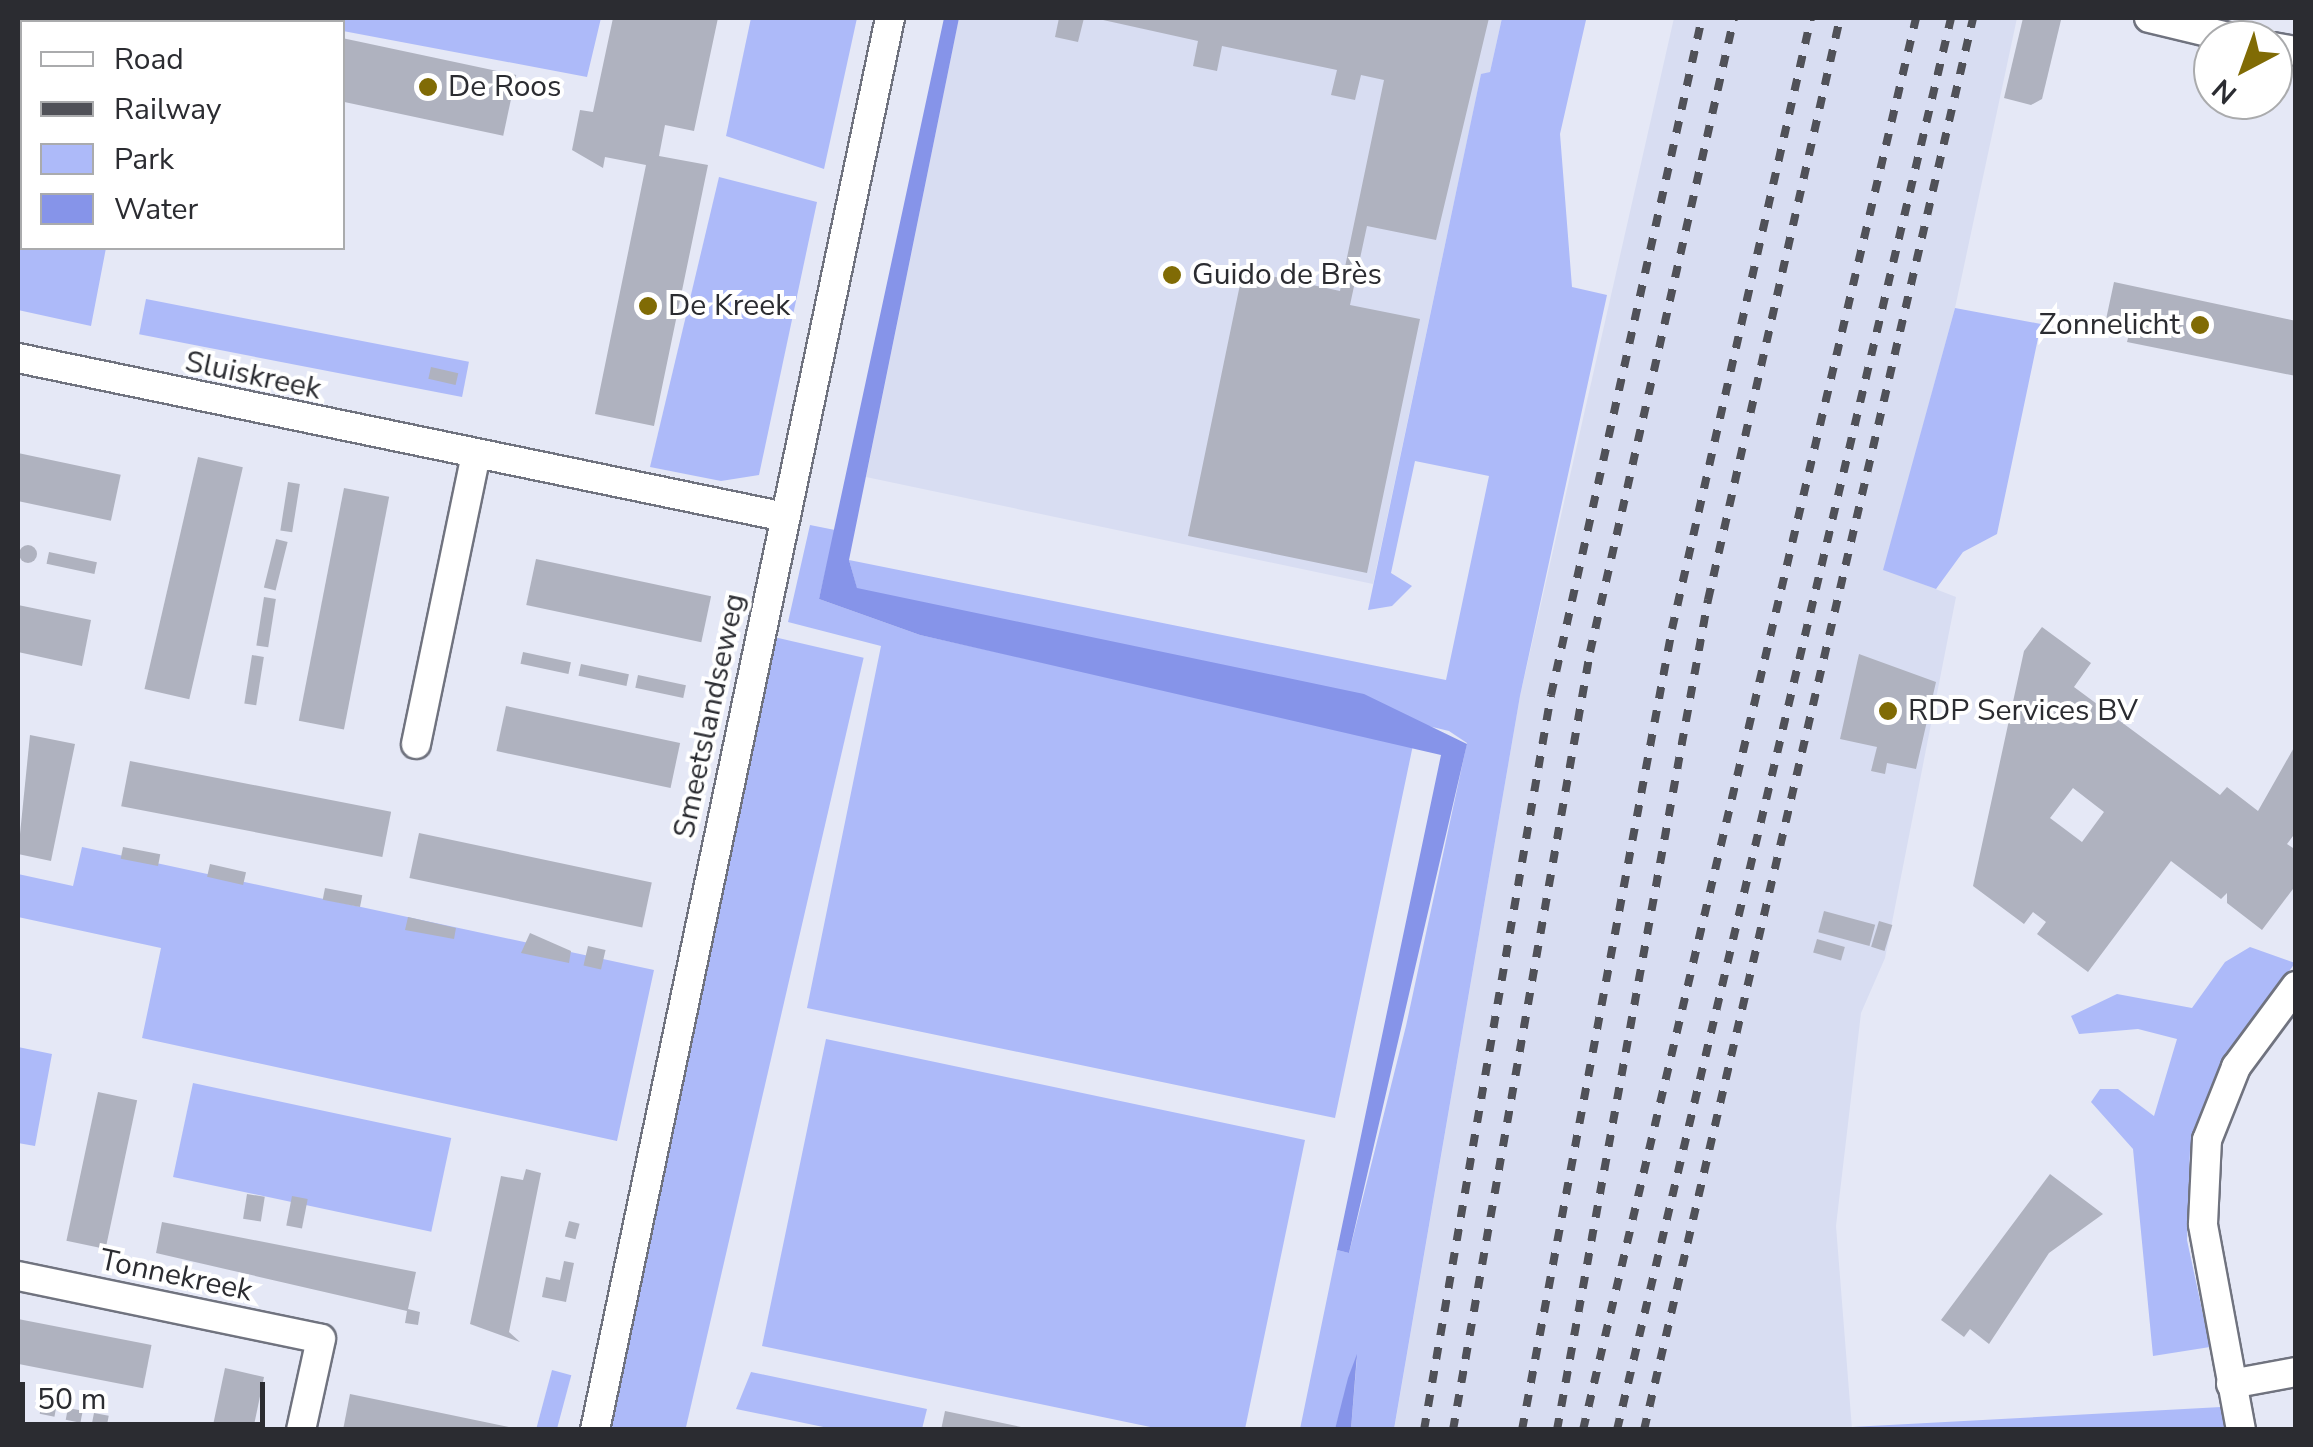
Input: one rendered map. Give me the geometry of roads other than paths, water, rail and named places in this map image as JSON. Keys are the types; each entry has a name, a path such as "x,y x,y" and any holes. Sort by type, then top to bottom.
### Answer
{"street":[{"name":"Smeetslandseweg","path":"595,1430 890,18"},
{"path":"2149,18 2193,28"},
{"name":"Sluiskreek","path":"18,358 785,517"},
{"path":"416,744 476,455"},
{"path":"2241,1430 2204,1224 2208,1140 2236,1067 2296,986"},
{"name":"Tonnekreek","path":"18,1276 320,1339 301,1430"},
{"path":"2231,1384 2296,1372"}],"water":[{"path":"944,18 959,18 849,560 857,588 1364,694 1467,744 1349,1253 1337,1250 1441,755 920,635 819,599"},
{"path":"1357,1354 1351,1429 1335,1429 1348,1378"}],"railway":[{"path":"1424,1430 1551,695 1702,18"},
{"path":"1453,1430 1590,652 1734,18"},
{"path":"1522,1430 1672,629 1811,18"},
{"path":"1557,1430 1708,600 1840,18"},
{"path":"1583,1430 1916,18"},
{"path":"1617,1430 1951,18"},
{"path":"1644,1430 1973,18"}],"place":[{"name":"De Roos","path":"428,87"},
{"name":"Guido de Brès","path":"1172,275"},
{"name":"De Kreek","path":"648,306"},
{"name":"Zonnelicht","path":"2200,325"},
{"name":"RDP Services BV","path":"1888,711"}]}
